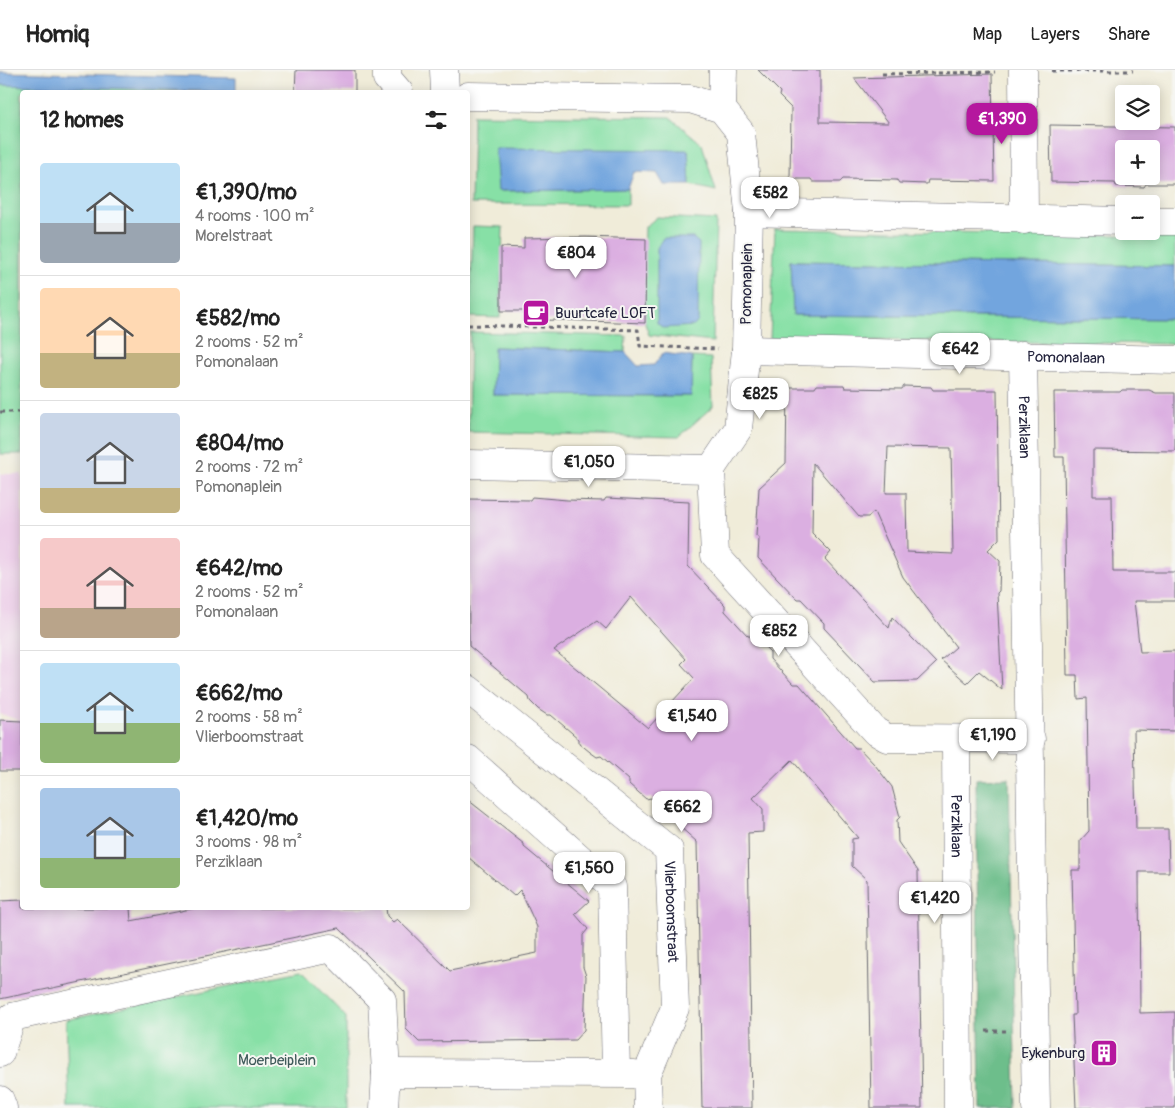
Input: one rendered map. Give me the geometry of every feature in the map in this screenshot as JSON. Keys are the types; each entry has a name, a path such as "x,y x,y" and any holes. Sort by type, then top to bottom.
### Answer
{"street":[{"path":"387,70 387,78 397,90"},
{"path":"444,70 445,90"},
{"path":"470,96 690,99 722,109 722,70"},
{"path":"1023,70 1024,220"},
{"name":"Pomonaplein","path":"712,469 738,429 746,350 749,212 741,133 722,109"},
{"path":"749,212 1115,221"},
{"path":"1160,221 1175,222"},
{"name":"Pomonalaan","path":"746,350 1175,360"},
{"name":"Perziklaan","path":"1023,355 1036,1108"},
{"path":"470,464 712,469 715,555 875,731 887,738 956,740 1031,739"},
{"name":"Vlierboomstraat","path":"470,691 669,850 675,1008 647,1074 648,1108"},
{"name":"Perziklaan","path":"956,740 956,1031 958,1108"},
{"path":"470,761 612,887 616,1073"},
{"path":"0,1052 12,1017 331,948 382,1000 386,1073 384,1108"},
{"path":"386,1073 647,1074"},
{"path":"0,1100 3,1108"}],"path":[{"path":"470,325 638,330 640,346 746,350"},
{"path":"0,412 20,412"},
{"path":"956,1031 1035,1032"}],"shaded area":[{"path":"0,474 20,474 20,720 0,714"}],"green space":[{"path":"0,85 184,90 20,90 20,454 0,454"},
{"path":"473,115 670,117 702,144 716,191 690,185 688,150 498,191 628,189 628,205 471,204"},
{"path":"657,217 716,220 713,342 649,335 643,318 645,227"},
{"path":"473,226 503,227 500,318 470,317"},
{"path":"775,229 1115,235 1115,240 1160,240 1160,236 1175,236 1175,266 791,261 794,315 1175,319 1175,344 770,339"},
{"path":"470,332 626,336 625,352 495,347 493,395 691,396 692,357 711,358 713,406 679,437 470,432"},
{"path":"1009,778 1016,1108 980,1108 976,779"},
{"name":"Moerbeiplein","path":"301,971 346,1017 346,1108 69,1108 66,1020"}],"water":[{"path":"0,72 236,78 236,90 0,85"},
{"path":"495,148 688,150 690,185 664,185 657,173 634,172 628,189 498,191"},
{"path":"663,238 693,238 699,243 698,321 694,326 663,328 657,323 657,248"},
{"path":"791,261 1175,266 1175,319 793,315"},
{"path":"494,347 625,352 638,366 654,365 663,353 692,357 691,396 493,395"}],"building":[{"path":"296,70 355,70 355,90 295,90"},
{"path":"758,70 820,70 820,122 889,123 854,78 992,74 994,181 928,180 927,184 899,183 897,180 843,179 840,182 813,182 811,179 790,179 791,108 779,96 780,92"},
{"path":"1050,125 1115,126 1115,130 1160,130 1160,127 1175,127 1175,184 1160,184 1160,140 1115,140 1115,183 1051,182"},
{"path":"1116,185 1145,185 1144,187"},
{"path":"586,237 646,239 645,323 558,320 523,321 524,311 501,311 501,247 524,248 524,238"},
{"path":"817,385 844,385 845,388 902,389 904,386 931,387 933,390 997,390 999,539 988,550 1000,561 999,591 997,593 1002,690 979,671 967,683 941,660 956,647 903,577 874,512 868,517 859,517 813,463 812,533 831,552 825,559 889,628 892,617 936,663 917,681 875,682 824,628 824,623 801,599 797,599 758,558 759,538 756,536 759,488 786,463 787,388 815,388","holes":["888,447 951,448 953,554 907,552 906,493 886,493"]},
{"path":"1122,390 1149,390 1156,393 1175,393 1175,451 1093,450 1093,496 1112,496 1113,572 1175,572 1175,601 1134,601 1140,652 1175,651 1175,731 1134,730 1136,829 1168,829 1169,872 1139,872 1140,1013 1175,1012 1175,1108 1076,1108 1072,1015 1075,1015 1072,870 1080,870 1080,841 1089,831 1087,698 1078,699 1077,675 1067,675 1064,457 1055,457 1054,392 1120,392"},
{"path":"532,497 604,501 606,498 689,502 688,566 725,605 725,611 748,636 754,636 770,652 770,659 793,684 799,684 855,748 859,748 875,765 892,787 900,817 897,820 898,842 918,871 922,1108 871,1108 867,880 852,866 852,839 858,838 792,760 753,798 763,809 763,832 748,833 752,1108 702,1108 697,842 679,826 679,822 651,798 646,799 629,784 629,780 601,756 597,757 579,743 579,739 551,715 547,715 538,709 530,701 529,697 470,647 470,499 530,500","holes":["631,597 686,659 681,664 694,678 648,728 554,650 597,621 606,629"]},
{"path":"0,720 20,721 20,771 0,771"},
{"path":"470,802 524,844 524,847 589,901 575,914 588,929 583,935 583,967 586,976 584,1030 575,1040 419,1042 406,1029 405,992 339,928 0,999 0,901 20,900 20,910 130,910 131,921 186,910 386,910 387,916 393,922 397,919 450,971 537,953 537,927 520,890 514,896 470,859"}],"place":[{"name":"Buurtcafe LOFT","path":"536,313"},
{"name":"Eykenburg","path":"1104,1053"}]}
